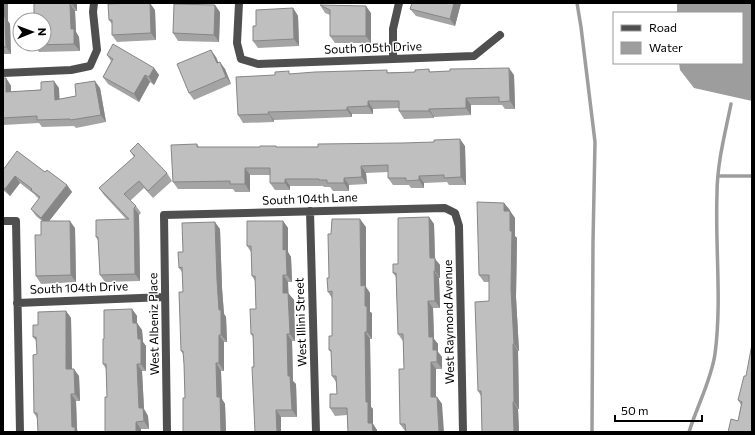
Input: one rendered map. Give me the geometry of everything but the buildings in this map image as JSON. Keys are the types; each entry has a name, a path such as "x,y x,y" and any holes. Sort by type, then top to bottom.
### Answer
{"street":[{"path":"3,73 71,70 90,66 97,50 93,12 94,3"},
{"name":"South 105th Drive","path":"239,3 237,43 241,59 258,64 474,56 500,35"},
{"path":"393,59 393,29 399,3"},
{"name":"South 104th Lane","path":"164,216 445,208 455,213"},
{"name":"West Illini Street","path":"310,212 316,432"},
{"name":"West Raymond Avenue","path":"455,213 459,226 463,432"},
{"name":"West Albeniz Place","path":"164,216 167,432"},
{"path":"3,221 16,221 20,432"},
{"name":"South 104th Drive","path":"17,303 165,297"}],"water":[{"path":"677,3 752,3 752,101 694,88 680,70 679,64 743,64 743,12 677,12"}],"waterway":[{"path":"577,3 595,142 592,432"},
{"path":"689,432 707,384 715,354 718,314 717,182 731,104"},
{"path":"718,176 752,176"}]}
